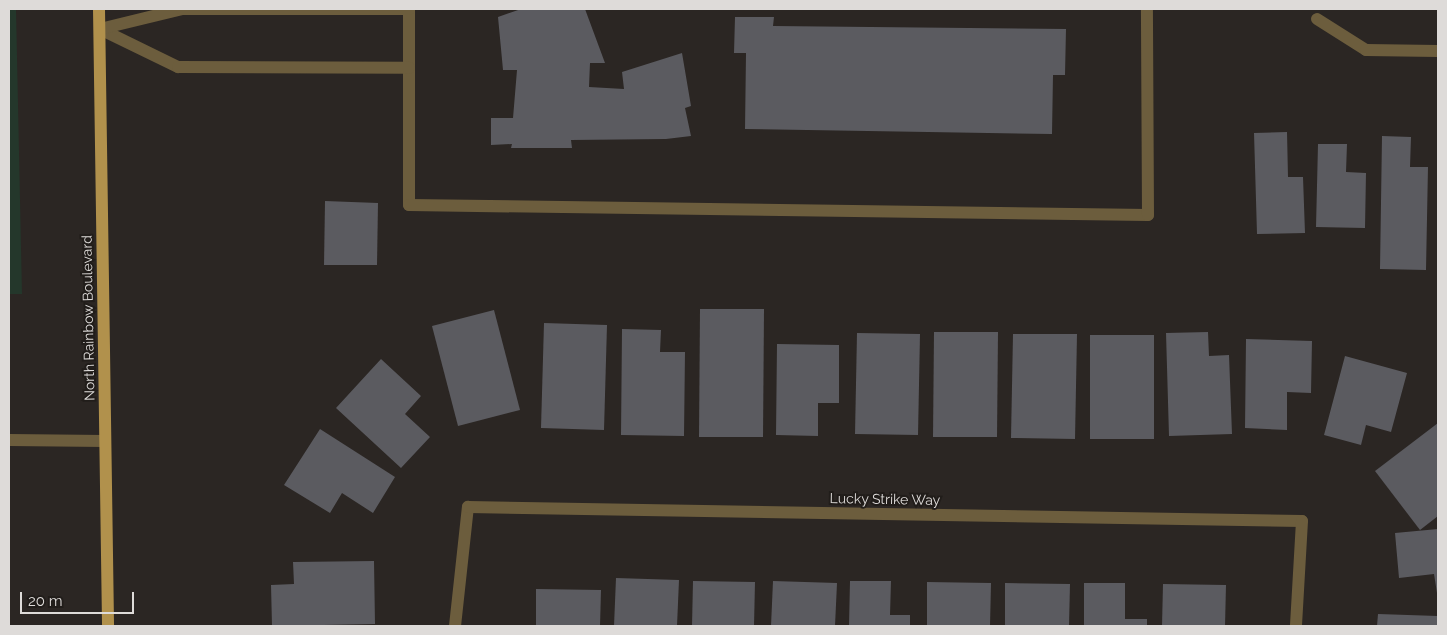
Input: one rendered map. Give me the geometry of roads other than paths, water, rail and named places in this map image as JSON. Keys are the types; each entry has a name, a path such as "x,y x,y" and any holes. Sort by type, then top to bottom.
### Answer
{"main road":[{"name":"North Rainbow Boulevard","path":"99,9 108,626"}],"street":[{"path":"100,29 182,9 408,9 408,204 1148,215 1147,9"},
{"path":"1316,19 1366,50 1438,51"},
{"path":"100,29 178,67 408,68"},
{"path":"9,440 105,441"},
{"name":"Lucky Strike Way","path":"455,626 468,508 1302,521 1296,626"}]}
